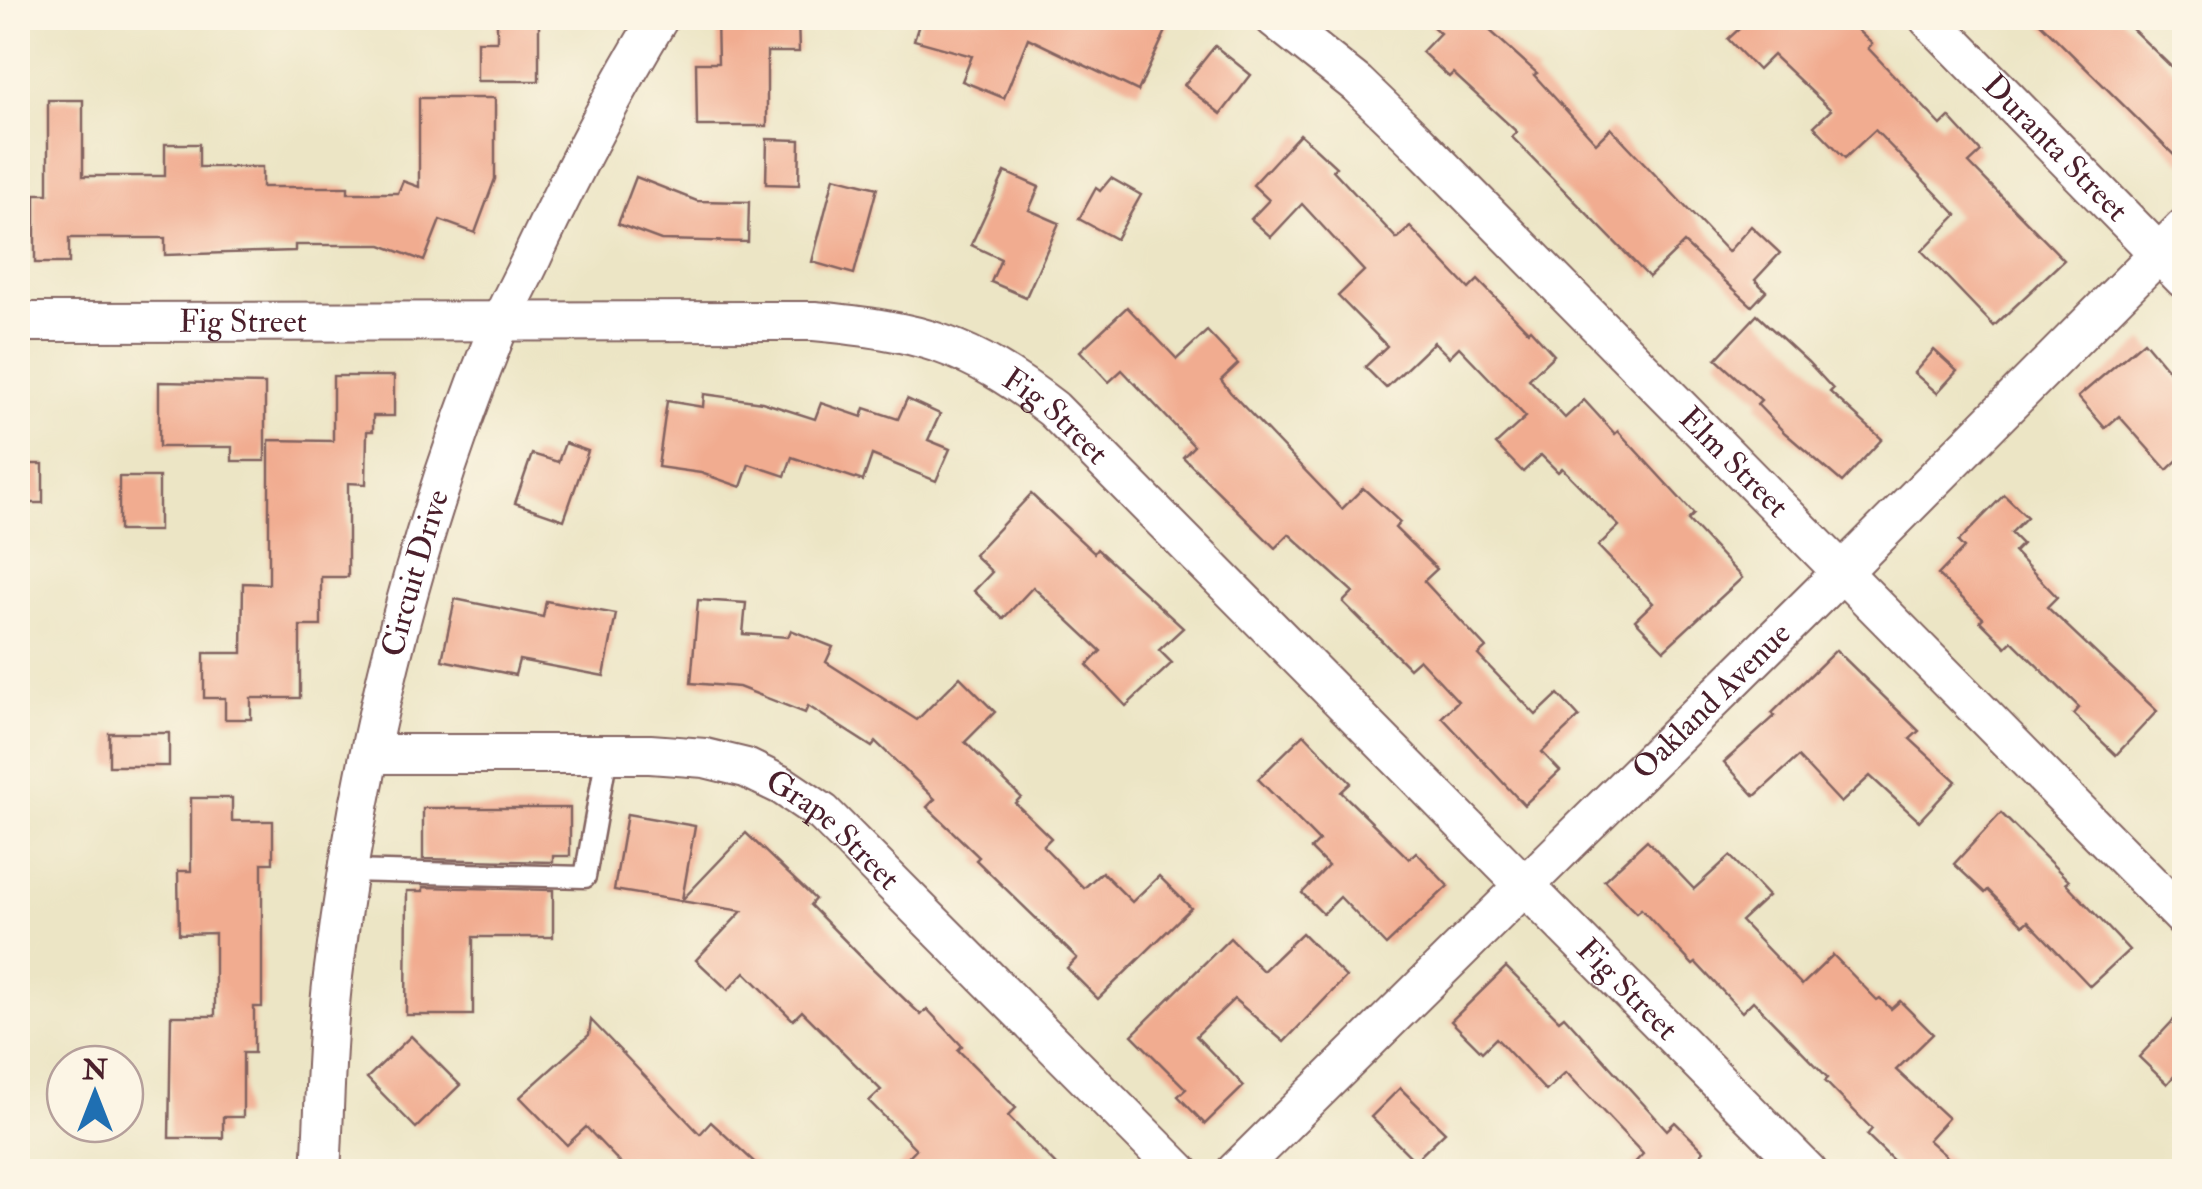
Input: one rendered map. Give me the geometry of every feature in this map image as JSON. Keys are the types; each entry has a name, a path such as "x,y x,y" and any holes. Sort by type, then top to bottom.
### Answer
{"street":[{"name":"Circuit Drive","path":"322,1172 326,1052 348,871 370,754 418,562 501,322 582,152 659,18"},
{"name":"Elm Street","path":"1274,18 1357,84 1416,141 2184,918"},
{"name":"Duranta Street","path":"1928,18 2176,253"},
{"name":"Oakland Avenue","path":"1235,1172 1843,571 2176,253"},
{"name":"Fig Street","path":"18,322 814,321 890,328 954,347 1006,373 1053,409 1808,1172"},
{"name":"Grape Street","path":"370,754 705,758 746,768 783,786 823,813 1180,1172"}],"lane":[{"path":"348,871 584,877 607,754"}],"building":[{"path":"717,18 798,18 799,52 767,52 767,126 697,126 696,63 718,63"},
{"path":"921,18 1172,18 1138,91 1028,38 1004,98 962,81 972,56 914,40"},
{"path":"1423,18 1476,18 1537,73 1534,75 1596,143 1611,128 1728,252 1751,226 1780,253 1755,280 1766,291 1752,306 1684,243 1649,277 1512,137 1517,132 1453,73 1449,77 1422,52 1440,33"},
{"path":"1751,18 1845,18 1941,125 1949,117 1981,152 1969,163 2064,260 1994,326 1922,251 1957,215 1875,130 1845,158 1814,126 1831,110 1773,55 1758,70 1728,39"},
{"path":"2035,18 2121,18 2184,79 2184,165"},
{"path":"497,20 539,20 539,81 477,81 477,41 497,41"},
{"path":"1215,46 1251,75 1221,114 1184,85"},
{"path":"419,98 495,98 495,179 475,233 440,220 424,261 381,245 295,245 295,251 165,255 165,238 69,238 69,263 35,263 35,194 48,194 48,100 83,100 83,176 165,176 165,144 199,144 199,167 262,167 262,187 348,187 348,193 398,193 403,181 419,187"},
{"path":"1300,134 1336,167 1333,170 1397,239 1410,227 1469,289 1478,280 1530,329 1554,355 1529,379 1565,418 1584,400 1615,434 1618,431 1694,514 1688,520 1742,578 1664,650 1635,620 1653,603 1598,546 1619,526 1562,468 1558,472 1541,455 1523,472 1496,444 1526,417 1459,347 1449,357 1434,342 1386,388 1365,367 1387,346 1338,296 1364,271 1302,204 1271,237 1251,219 1269,200 1253,185"},
{"path":"767,139 800,140 799,185 766,184"},
{"path":"1005,172 1039,187 1029,210 1059,223 1026,297 991,282 1001,259 971,245"},
{"path":"636,177 697,201 749,202 748,242 661,240 618,224"},
{"path":"834,177 877,188 854,274 812,262"},
{"path":"1111,178 1141,195 1116,239 1079,219 1096,188 1100,191"},
{"path":"1127,307 1177,359 1207,331 1238,364 1221,380 1230,392 1342,509 1363,488 1400,522 1395,528 1437,569 1424,581 1486,648 1478,655 1536,715 1558,694 1579,717 1542,752 1560,771 1524,805 1442,717 1458,701 1419,659 1409,668 1343,602 1353,592 1289,534 1275,548 1183,457 1194,446 1122,370 1109,382 1080,351"},
{"path":"1757,315 1808,362 1833,389 1830,392 1882,439 1842,482 1785,433 1757,404 1761,400 1716,359"},
{"path":"2144,341 2184,389 2184,454 2167,470 2119,416 2105,428 2078,397"},
{"path":"1934,350 1957,371 1937,393 1914,373"},
{"path":"333,376 394,376 394,416 373,416 373,431 367,431 366,484 348,483 348,577 321,577 321,626 300,626 300,698 251,698 251,719 225,719 225,698 204,698 204,653 242,653 243,583 269,584 269,440 333,441"},
{"path":"159,382 265,384 265,461 232,461 232,447 159,447"},
{"path":"704,394 762,402 815,419 821,403 862,417 865,408 898,419 907,399 940,414 928,440 950,449 936,481 872,455 863,481 792,457 785,476 749,464 741,487 701,473 658,467 667,401 703,407"},
{"path":"565,443 588,451 564,520 515,503 532,454 558,462"},
{"path":"18,464 43,464 43,503 18,503"},
{"path":"119,477 159,477 159,531 119,531"},
{"path":"1031,494 1183,628 1159,650 1172,663 1126,706 1087,665 1101,651 1033,587 1003,619 974,591 992,572 974,555"},
{"path":"2004,495 2027,517 2011,533 2022,544 2014,552 2057,597 2047,607 2157,711 2116,755 2073,714 2079,707 2012,641 2006,647 1980,621 1983,618 1938,575 1964,548 1958,542"},
{"path":"455,599 543,617 546,601 616,614 604,676 519,660 515,675 442,660"},
{"path":"698,600 746,603 743,634 788,637 791,630 833,647 826,662 917,720 960,677 995,712 965,742 1021,797 1015,803 1051,838 1043,846 1084,888 1102,872 1132,902 1159,876 1191,908 1098,999 1067,968 1077,958 976,860 979,857 927,807 935,799 876,742 872,747 808,706 805,713 739,687 691,683"},
{"path":"1836,650 1919,731 1910,739 1956,781 1919,821 1870,776 1841,803 1798,757 1755,796 1724,762 1775,716 1772,713"},
{"path":"109,733 169,733 169,766 109,766"},
{"path":"1304,734 1351,783 1341,792 1409,859 1416,852 1448,886 1386,945 1340,897 1323,914 1302,893 1328,866 1311,849 1319,841 1258,779"},
{"path":"191,798 232,798 232,821 273,821 273,863 262,863 262,1007 254,1007 254,1053 243,1053 243,1117 223,1117 223,1138 169,1138 171,1016 215,1016 215,933 179,934 178,871 191,871"},
{"path":"423,808 570,808 570,856 553,856 553,862 423,859"},
{"path":"2001,813 2069,881 2066,883 2129,950 2090,986 2028,921 2023,925 1988,890 1985,893 1954,864"},
{"path":"627,814 695,826 682,900 746,833 815,899 810,905 870,966 921,1015 927,1009 962,1046 958,1050 1016,1108 1008,1116 1063,1172 894,1172 916,1149 869,1101 881,1090 802,1011 793,1020 745,972 728,990 696,960 742,911 614,890"},
{"path":"1647,840 1694,889 1730,856 1768,896 1741,921 1802,985 1833,955 1877,1000 1880,998 1891,1009 1900,1001 1933,1034 1896,1070 1948,1118 1928,1140 1964,1172 1905,1172 1867,1135 1872,1129 1825,1081 1828,1078 1753,1001 1742,1012 1641,909 1636,913 1604,880"},
{"path":"423,887 553,890 553,937 473,937 473,1015 406,1015 407,891 423,891"},
{"path":"1302,933 1346,977 1284,1042 1234,999 1196,1036 1244,1086 1205,1124 1178,1096 1186,1089 1132,1035 1230,938 1263,971"},
{"path":"1506,967 1559,1020 1564,1016 1667,1130 1675,1122 1704,1151 1685,1172 1626,1172 1643,1154 1566,1072 1546,1091 1496,1038 1482,1052 1451,1021"},
{"path":"2184,1009 2184,1065 2167,1084 2139,1057"},
{"path":"591,1020 700,1134 711,1122 765,1172 629,1172 586,1127 567,1145 520,1097 589,1035"},
{"path":"411,1036 460,1085 416,1128 367,1078"},
{"path":"1400,1088 1445,1132 1415,1161 1371,1117"}]}
